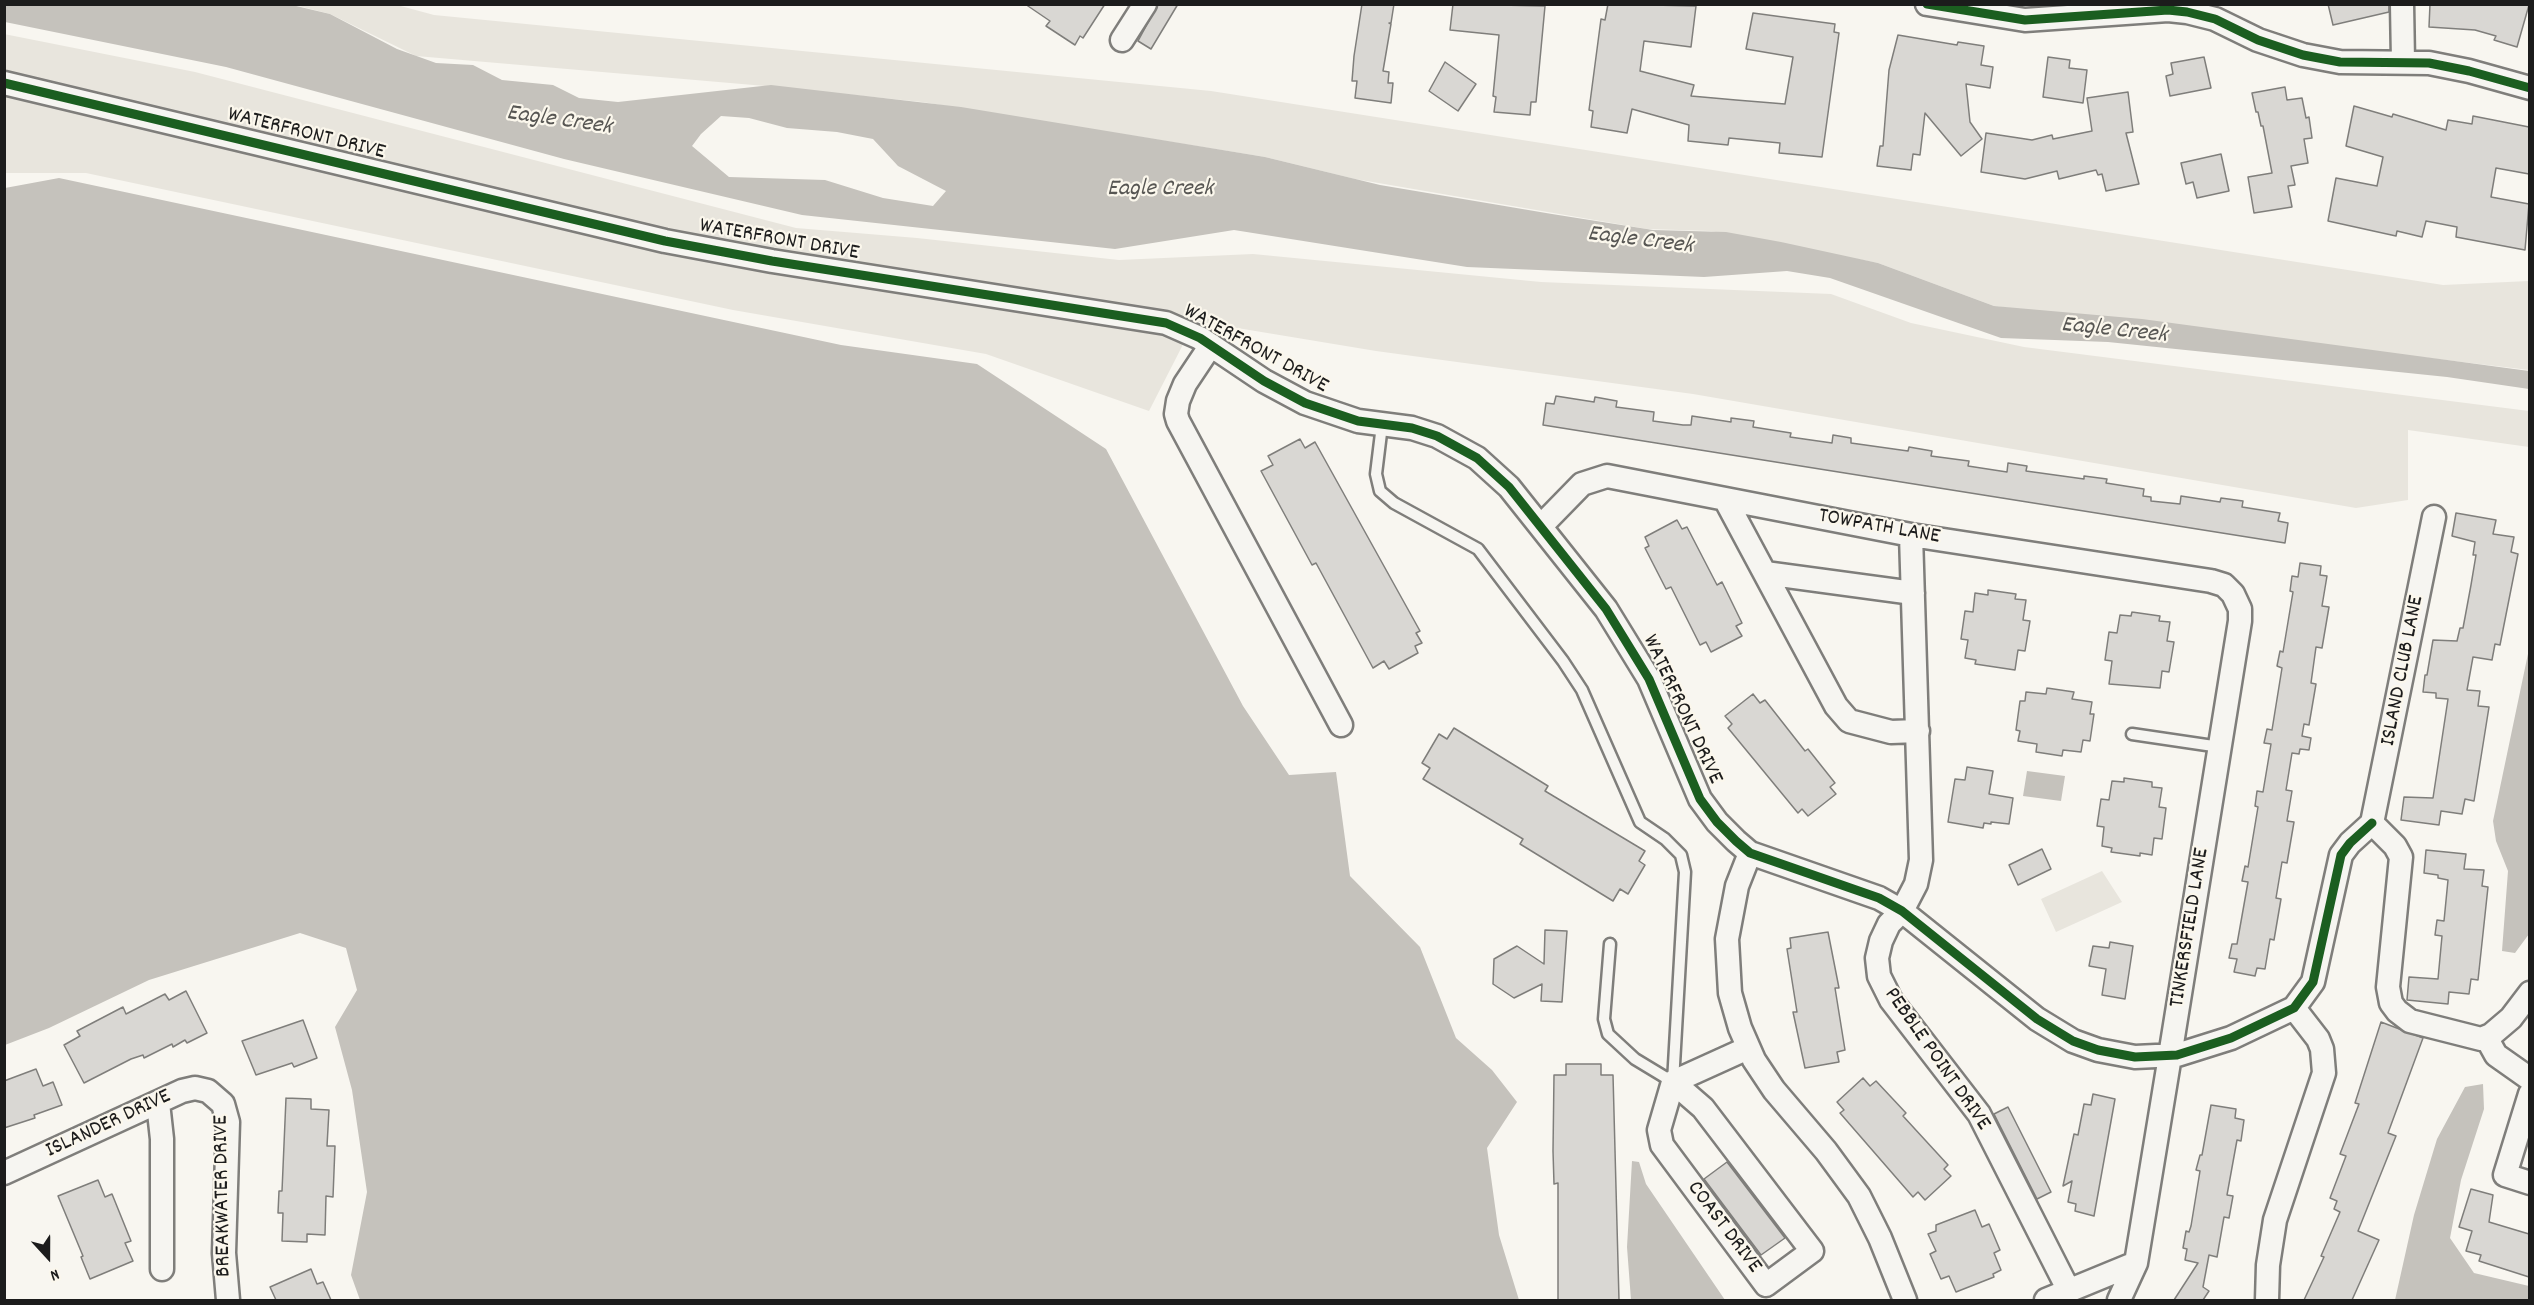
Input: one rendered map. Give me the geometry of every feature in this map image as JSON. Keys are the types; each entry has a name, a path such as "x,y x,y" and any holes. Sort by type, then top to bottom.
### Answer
{"street":[{"path":"1122,40 1145,4"},
{"path":"1927,4 2025,20 2135,9 2168,9 2206,16 2258,40 2303,56 2340,62 2403,61 2459,68 2529,88"},
{"path":"2402,4 2403,61"},
{"name":"WATERFRONT DRIVE","path":"4,83 665,241 772,261 1166,323 1210,345 1288,396 1331,414 1382,425 1412,428 1437,436 1469,453 1497,474 1606,609 1636,655 1661,705 1700,799 1723,829 1750,853 1879,898 1902,911 2037,1019 2073,1041 2116,1054 2170,1056 2220,1042 2294,1008"},
{"name":"WATERFRONT DRIVE","path":"1210,345 1185,384 1176,408 1176,416 1341,725"},
{"name":"TOWPATH LANE","path":"1541,526 1570,493 1587,481 1601,477 1617,477 1911,535 2211,581 2224,585 2233,594"},
{"path":"1725,499 1836,706 1849,721 1891,732 1918,731"},
{"name":"ISLAND CLUB LANE","path":"2372,823 2434,518"},
{"name":"PEBBLE POINT DRIVE","path":"1911,535 1921,860 1916,884 1902,911 1889,924 1879,949 1879,976 1886,993 1979,1114 2069,1291"},
{"path":"1764,573 1913,593"},
{"name":"TINKERSFIELD LANE","path":"2136,1263 2240,621 2240,609 2233,594"},
{"path":"2267,1300 2268,1265 2275,1220 2324,1073 2324,1062 2318,1039 2294,1008 2313,982 2341,855 2350,843 2372,823 2395,846 2401,857 2388,982 2391,1003 2397,1011 2410,1021 2470,1038 2486,1037 2511,1018 2529,993"},
{"path":"1750,853 1732,903 1726,957 1734,1010 1748,1048 1774,1090 1854,1188 1872,1220 1905,1300"},
{"path":"2486,1037 2496,1055 2529,1079"},
{"path":"1673,1082 1748,1048"},
{"name":"COAST DRIVE","path":"1673,1082 1703,1108 1812,1251 1766,1285 1662,1145 1659,1130 1673,1082"},
{"name":"ISLANDER DRIVE","path":"4,1173 195,1088 214,1094"},
{"name":"BREAKWATER DRIVE","path":"214,1094 226,1109 228,1122 224,1253 228,1300"},
{"path":"2529,1094 2505,1175 2529,1183"},
{"path":"158,1103 162,1139 162,1269"},
{"path":"2046,1300 2136,1263"},
{"path":"2119,1300 2136,1263"}],"lane":[{"path":"1382,425 1376,474 1380,491 1394,503 1478,549 1563,661 1582,690 1640,822 1665,839 1681,855 1685,872 1673,1082 1635,1059 1608,1034 1604,1019 1610,944"},
{"path":"2132,734 2220,747"}],"shaded area":[{"path":"295,5 397,5 434,15 1211,91 2443,285 2529,281 2529,370 1994,306 1878,263 1711,231 1647,229 1355,179 1265,157 922,102 416,56 330,14"},
{"path":"4,34 195,72 796,228 917,238 1119,260 1253,254 1541,282 1831,294 1911,323 2024,347 2529,411 2529,447 2408,430 2408,500 2356,508 1693,394 1376,351 1195,321 1149,411 986,354 733,310 86,173 5,173"},
{"path":"2102,871 2122,902 2056,932 2041,899"}],"water":[{"name":"Eagle Creek","path":"4,5 292,5 330,14 397,49 436,63 473,65 502,80 553,85 579,98 618,102 771,85 961,107 1265,157 1380,185 1552,214 1653,230 1726,232 1781,242 1878,263 1994,306 2142,319 2529,371 2529,389 2447,377 2108,342 2001,338 1830,278 1787,271 1704,277 1467,267 1234,230 1115,249 802,215 564,159 226,67 5,22","holes":["721,116 749,118 787,128 837,132 873,139 898,166 946,191 933,206 883,198 825,180 729,177 692,146 701,134"]},
{"path":"59,178 841,345 977,364 1106,449 1243,706 1289,775 1336,772 1350,876 1420,947 1456,1038 1492,1070 1517,1102 1487,1148 1499,1235 1519,1300 360,1300 351,1275 367,1192 352,1090 335,1027 357,990 346,948 300,933 149,980 49,1028 5,1045 5,188"},
{"path":"2529,649 2529,934 2515,953 2502,951 2508,871 2496,841 2493,821"},
{"path":"2027,771 2065,776 2061,801 2023,796"},
{"path":"2483,1084 2484,1109 2461,1180 2450,1238 2474,1273 2529,1286 2529,1300 2395,1300 2414,1215 2437,1139 2465,1087"},
{"path":"1632,1161 1639,1162 1646,1184 1725,1300 1631,1300 1627,1247"}],"building":[{"path":"1025,4 1105,4 1083,38 1080,36 1075,45 1046,26 1050,21"},
{"path":"1158,4 1178,4 1151,49 1138,41"},
{"path":"1362,4 1394,4 1391,23 1389,23 1391,24 1383,71 1389,72 1388,83 1393,83 1391,103 1355,98 1357,81 1352,81"},
{"path":"1453,4 1545,6 1536,102 1531,102 1530,115 1494,112 1496,97 1493,96 1499,35 1450,30"},
{"path":"1608,4 1696,6 1691,47 1644,41 1640,71 1694,85 1691,96 1736,100 1785,104 1793,57 1746,49 1753,13 1835,24 1834,32 1839,33 1822,157 1779,153 1780,143 1729,138 1728,145 1688,141 1689,125 1632,109 1627,133 1591,127 1593,111 1589,110 1601,19 1605,20"},
{"path":"2328,4 2389,4 2389,12 2333,25"},
{"path":"2430,4 2529,5 2517,47 2494,40 2496,36 2475,30 2429,27"},
{"path":"1898,35 1957,45 1958,42 1984,46 1981,65 1993,67 1990,88 1966,84 1970,122 1982,139 1961,156 1925,113 1920,155 1913,154 1911,170 1877,166 1880,146 1883,146 1889,70"},
{"path":"2048,57 2070,60 2069,68 2087,70 2083,103 2043,97"},
{"path":"2204,57 2211,88 2170,96 2166,76 2173,74 2171,63"},
{"path":"1445,62 1476,84 1458,111 1429,91"},
{"path":"2285,87 2287,100 2302,98 2306,118 2309,117 2312,138 2304,139 2308,163 2291,166 2295,185 2288,186 2292,207 2254,213 2248,177 2272,173 2263,126 2256,112 2252,93"},
{"path":"2128,92 2133,132 2126,133 2139,184 2106,191 2102,174 2098,175 2096,170 2059,179 2057,171 2025,179 1981,172 1986,133 2032,140 2052,135 2053,139 2092,131 2087,98"},
{"path":"2354,106 2392,117 2393,114 2446,130 2448,120 2472,124 2473,116 2529,127 2529,174 2496,168 2491,197 2529,204 2525,250 2456,237 2457,227 2426,221 2422,237 2397,231 2396,236 2328,221 2336,178 2377,186 2383,157 2346,146"},
{"path":"2221,154 2229,191 2197,198 2193,182 2186,184 2181,163"},
{"path":"1556,396 1594,402 1595,397 1617,401 1616,407 1654,412 1653,421 1691,425 1692,416 1731,422 1731,418 1754,421 1753,427 1791,433 1790,437 1832,443 1833,435 1851,438 1851,443 1908,451 1909,447 1932,451 1931,456 1969,461 1968,466 2007,472 2008,463 2027,466 2026,471 2084,479 2084,476 2107,479 2106,483 2144,489 2143,496 2151,497 2151,501 2180,504 2181,496 2220,502 2221,498 2243,501 2242,507 2280,513 2278,521 2288,523 2285,543 1543,425 1546,403 1554,404"},
{"path":"1300,439 1305,448 1315,442 1420,631 1416,633 1422,643 1415,646 1418,653 1389,669 1384,661 1373,668 1316,563 1312,565 1261,471 1273,465 1268,456"},
{"path":"2456,513 2496,520 2493,534 2514,537 2511,552 2518,554 2500,645 2495,644 2492,660 2473,657 2467,690 2480,691 2478,706 2489,707 2474,801 2465,799 2462,814 2441,811 2439,825 2401,820 2404,797 2433,798 2448,699 2436,698 2436,693 2423,692 2425,675 2427,675 2433,640 2457,641 2460,628 2463,628 2476,555 2473,555 2475,542 2452,536"},
{"path":"1677,520 1682,529 1687,527 1717,585 1722,582 1742,623 1736,626 1742,636 1711,652 1706,642 1700,645 1671,587 1666,589 1645,548 1649,546 1645,537"},
{"path":"2300,563 2321,566 2320,575 2327,576 2322,606 2329,607 2322,648 2316,647 2311,683 2316,684 2309,725 2304,724 2302,736 2311,738 2309,750 2300,749 2299,754 2292,753 2286,790 2292,791 2287,821 2294,822 2287,863 2282,862 2276,898 2281,899 2274,940 2270,939 2265,969 2257,968 2255,976 2234,972 2237,959 2229,958 2232,944 2237,944 2248,882 2242,881 2245,866 2248,867 2258,807 2255,806 2257,791 2263,792 2271,744 2264,743 2267,729 2272,730 2282,668 2277,666 2280,651 2283,652 2293,592 2290,591 2292,576 2298,577"},
{"path":"1988,590 2016,594 2015,599 2026,600 2023,620 2030,621 2025,651 2018,650 2015,670 1975,664 1976,660 1965,658 1968,640 1961,639 1965,611 1973,612 1975,593 1988,595"},
{"path":"2132,612 2160,616 2159,621 2170,622 2167,641 2174,642 2169,672 2162,671 2160,688 2109,684 2112,661 2105,660 2109,632 2117,633 2120,615 2131,616"},
{"path":"2047,688 2074,692 2072,699 2092,702 2090,714 2094,714 2090,741 2083,740 2081,752 2063,750 2062,756 2036,752 2037,744 2018,741 2020,731 2016,730 2020,701 2025,701 2026,692 2046,694"},
{"path":"1753,694 1760,703 1765,700 1805,751 1808,749 1835,783 1830,787 1836,794 1808,816 1802,809 1798,813 1728,728 1732,724 1725,716"},
{"path":"1454,728 1548,786 1545,791 1645,851 1639,861 1645,865 1628,894 1620,889 1613,901 1520,844 1523,839 1423,779 1430,768 1422,763 1439,734 1447,739"},
{"path":"1967,767 1993,771 1989,794 2013,798 2009,824 1984,823 1983,828 1948,822 1955,779 1965,780"},
{"path":"2124,778 2152,782 2152,787 2162,788 2159,807 2166,808 2162,839 2154,838 2152,855 2140,853 2140,856 2111,852 2112,848 2102,846 2104,827 2097,826 2101,799 2109,800 2112,781 2124,782"},
{"path":"2042,849 2051,869 2018,885 2009,865"},
{"path":"2426,850 2466,854 2464,869 2484,870 2482,886 2488,887 2478,980 2471,979 2469,994 2449,992 2448,1004 2407,1000 2409,977 2438,979 2442,936 2435,935 2437,920 2444,921 2448,880 2438,878 2438,875 2424,873"},
{"path":"1545,930 1567,931 1562,1002 1541,1001 1542,984 1514,998 1493,984 1494,959 1517,946 1544,964"},
{"path":"1828,932 1839,988 1835,988 1845,1050 1837,1052 1839,1062 1805,1068 1793,1012 1797,1012 1787,949 1791,948 1790,938"},
{"path":"2110,942 2133,946 2125,999 2102,995 2106,969 2089,966 2093,946 2109,948"},
{"path":"186,991 207,1033 187,1043 185,1040 173,1047 172,1044 144,1058 143,1055 131,1059 84,1083 64,1045 80,1036 77,1031 123,1007 126,1014 165,994 169,1000"},
{"path":"303,1020 317,1058 294,1067 292,1063 256,1075 242,1041"},
{"path":"2381,1022 2423,1038 2388,1133 2396,1136 2358,1231 2379,1240 2352,1300 2304,1300 2324,1257 2321,1256 2340,1212 2334,1209 2337,1201 2330,1198 2346,1156 2340,1154 2359,1104 2355,1103"},
{"path":"1566,1064 1601,1064 1601,1075 1613,1075 1619,1300 1558,1300 1558,1183 1554,1184 1553,1151 1554,1075 1566,1075"},
{"path":"36,1069 43,1086 53,1082 62,1105 34,1115 35,1118 4,1128 4,1081"},
{"path":"1863,1078 1870,1086 1876,1081 1906,1113 1903,1116 1948,1165 1944,1169 1951,1176 1925,1200 1918,1192 1913,1197 1840,1113 1844,1110 1837,1102"},
{"path":"2093,1094 2115,1099 2094,1216 2075,1211 2076,1204 2068,1202 2072,1181 2063,1186 2074,1134 2078,1135 2084,1104 2091,1105"},
{"path":"286,1098 311,1099 311,1109 329,1110 327,1146 335,1146 333,1197 326,1196 325,1235 307,1234 307,1242 282,1241 283,1213 278,1213 279,1191 282,1191"},
{"path":"2211,1105 2236,1109 2235,1118 2244,1120 2241,1141 2237,1140 2227,1195 2233,1196 2229,1218 2224,1217 2217,1257 2209,1255 2203,1287 2209,1291 2203,1300 2174,1300 2198,1263 2185,1260 2187,1249 2183,1248 2186,1231 2189,1232 2191,1226 2200,1171 2196,1170 2200,1155 2202,1155"},
{"path":"2008,1107 2051,1192 2037,1199 1994,1114"},
{"path":"1727,1162 1785,1238 1761,1255 1704,1179"},
{"path":"98,1180 105,1197 112,1194 131,1241 125,1243 133,1261 90,1279 58,1196"},
{"path":"2471,1189 2493,1195 2489,1222 2529,1234 2529,1277 2479,1261 2481,1255 2466,1251 2472,1231 2459,1227"},
{"path":"1975,1210 1982,1227 1989,1224 2000,1250 1994,1253 2001,1270 1993,1274 1994,1277 1956,1292 1949,1276 1941,1279 1930,1254 1936,1251 1928,1234 1936,1231 1936,1225"},
{"path":"311,1269 317,1284 323,1282 331,1300 276,1300 270,1287"}],"cycle path":[{"path":"1927,4 2025,20 2168,10 2187,12 2215,19 2258,40 2303,55 2340,62 2429,63 2469,71 2530,88"},
{"path":"4,83 665,241 772,261 1166,323 1200,338 1264,381 1305,403 1358,421 1412,428 1437,436 1477,458 1509,487 1606,609 1649,679 1700,799 1717,822 1736,841 1750,853 1879,898 1902,911 2037,1019 2073,1041 2098,1050 2135,1057 2177,1055 2231,1038 2294,1008 2313,982 2341,855 2350,843 2372,823"}]}
